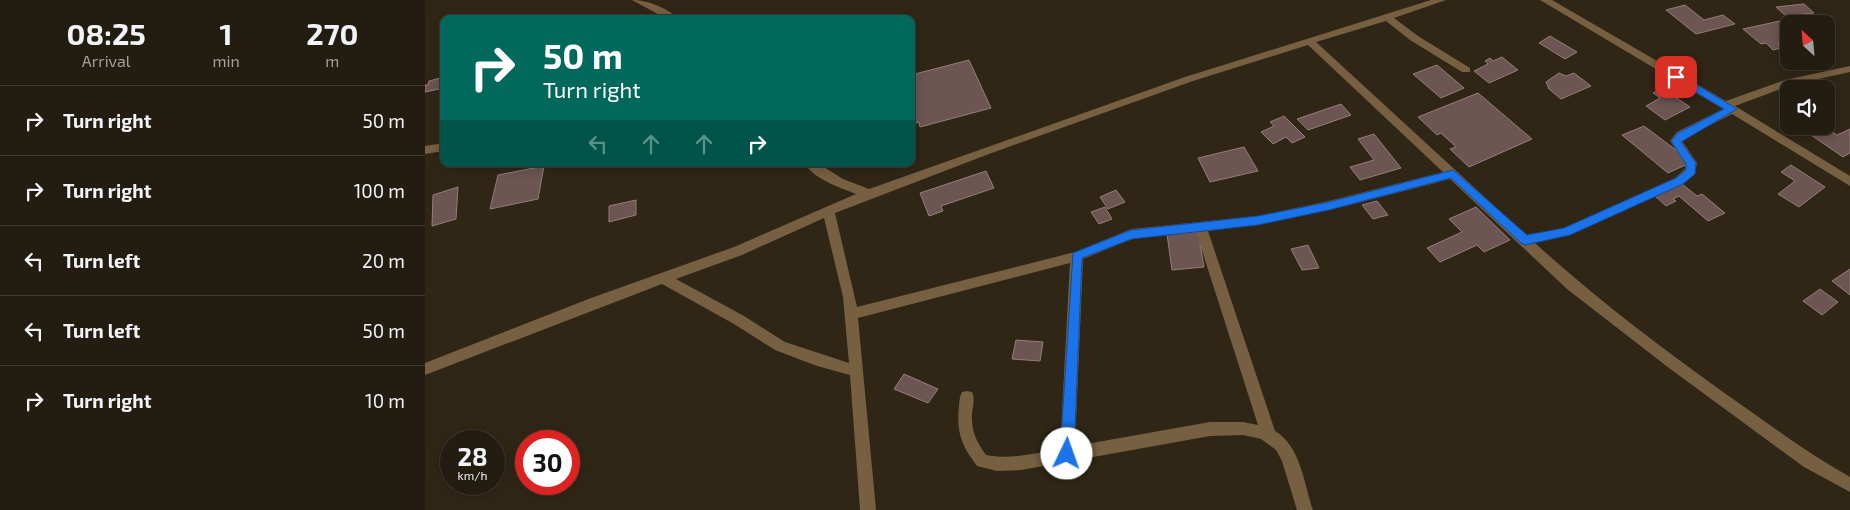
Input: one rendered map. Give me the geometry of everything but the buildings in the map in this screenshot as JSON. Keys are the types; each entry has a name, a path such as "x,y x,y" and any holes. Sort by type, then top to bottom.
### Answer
{"street":[{"path":"637,0 646,6 669,15"},
{"path":"425,369 738,251 869,194 1189,79 1441,0"},
{"path":"1545,0 1729,107 1850,182"},
{"path":"1386,16 1414,38 1466,70"},
{"path":"1309,42 1525,240 1572,286 1674,364 1809,462 1850,485"},
{"path":"1525,240 1566,232 1679,181 1691,171 1691,163 1676,141 1681,135 1729,107 1789,82 1850,69"},
{"path":"425,150 440,148"},
{"path":"815,167 837,182 869,194"},
{"path":"851,314 1077,256 1131,234 1258,221 1329,206 1453,174"},
{"path":"828,211 850,297 868,510"},
{"path":"1201,228 1269,436 1287,454 1305,510"},
{"path":"1067,454 1077,256"},
{"path":"663,278 739,320 780,346 817,360 856,371"},
{"path":"967,398 963,429 972,449 982,461 997,464 1021,463 1211,429 1240,427 1269,436"}],"route":[{"path":"1067,454 1077,256 1131,234 1258,221 1329,206 1453,174 1525,240 1566,232 1679,181 1691,171 1691,163 1678,147 1676,141 1681,135 1732,109 1676,77"}]}
